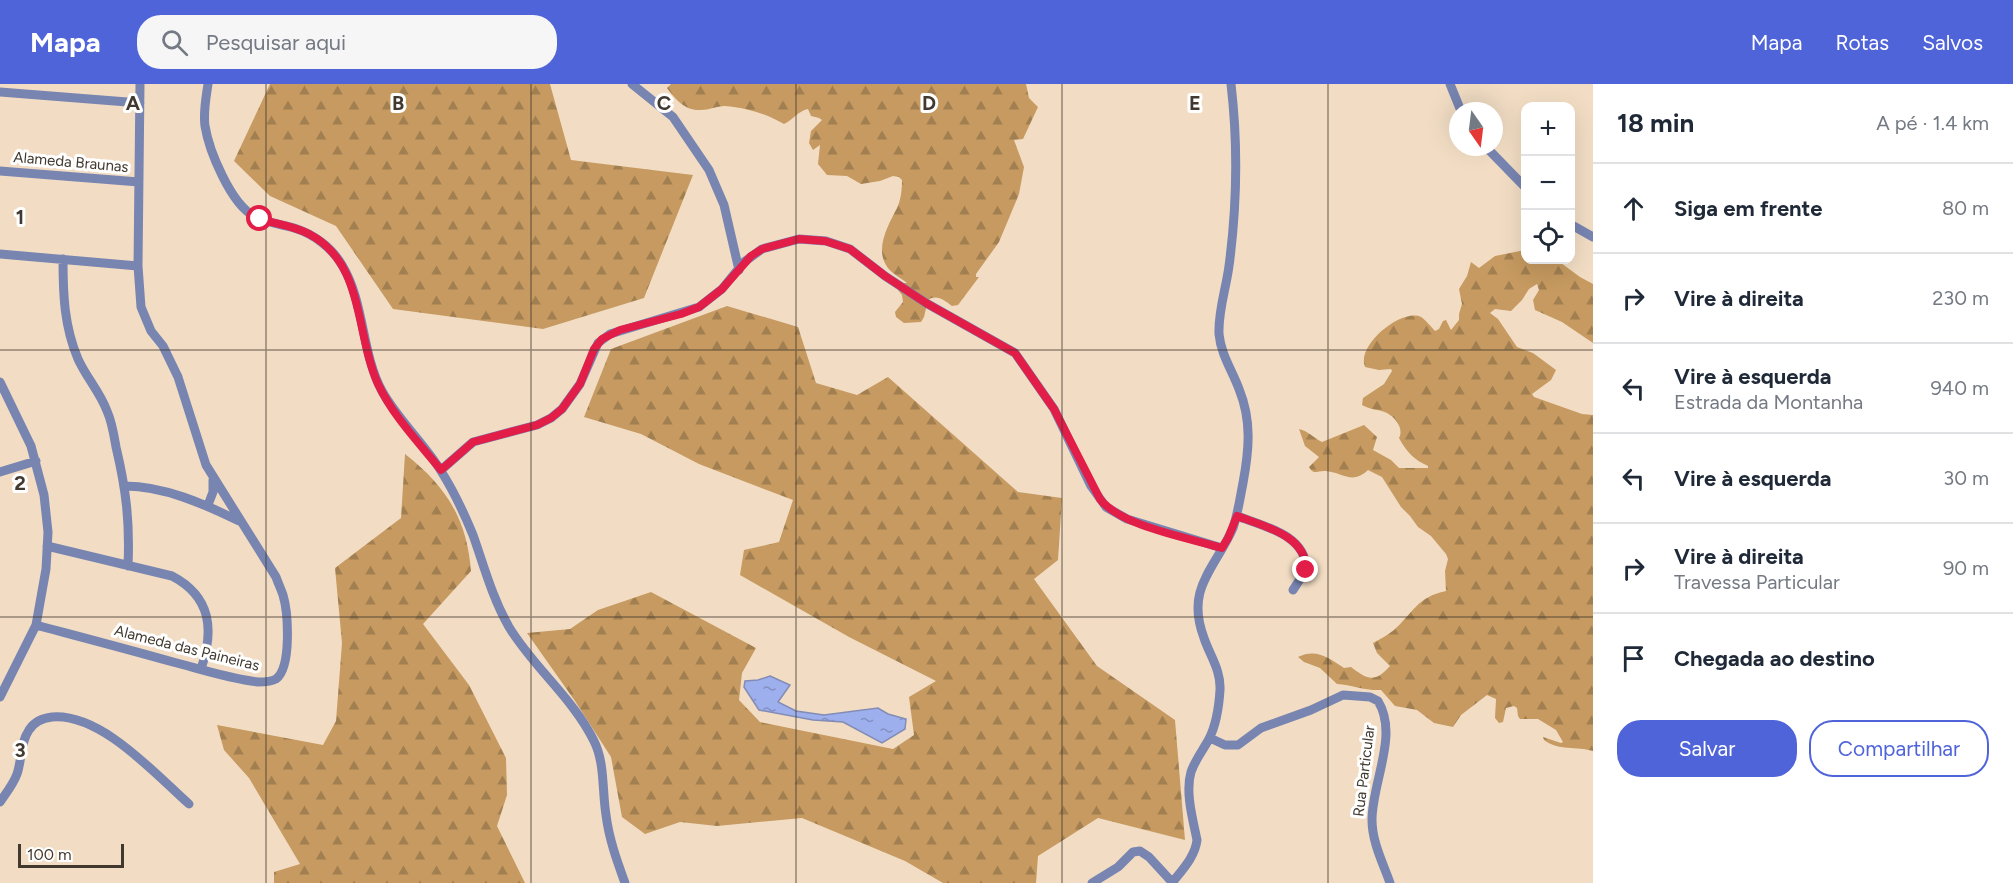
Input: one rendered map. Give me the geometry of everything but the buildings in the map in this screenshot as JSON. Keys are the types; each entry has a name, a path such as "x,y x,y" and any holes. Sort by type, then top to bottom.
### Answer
{"street":[{"name":"Alameda das Paineiras","path":"36,625 257,682 276,679 284,664 287,617 283,595 276,578 213,480 194,435 178,377 163,346 145,320 141,307 138,266 140,84"},
{"path":"208,84 205,127 215,159 230,190 250,215 309,234 334,254 343,266 350,281 370,362 378,383 390,404 441,470 468,523 486,579 510,628 582,721 594,741 602,772 610,838 625,883"},
{"path":"633,84 673,117 709,170 724,205 739,270"},
{"path":"1092,883 1118,867 1133,852 1140,851 1149,857 1172,883 1194,854 1196,847 1190,787 1191,772 1210,738 1218,708 1220,679 1201,628 1198,599 1207,572 1228,538 1237,516 1248,458 1248,421 1239,386 1221,348 1219,332 1229,267 1237,147 1231,84"},
{"path":"1450,84 1457,102"},
{"path":"0,92 140,103"},
{"path":"1495,156 1521,183"},
{"name":"Alameda Braunas","path":"0,171 139,182"},
{"path":"1575,227 1593,237"},
{"path":"441,470 473,442 537,425 551,418 562,409 580,384 594,349 602,339 620,330 699,307 722,289 751,256 762,249 799,239 825,241 850,249 926,303 1015,353 1054,409 1091,486 1106,507 1128,519 1222,548"},
{"path":"0,254 138,266"},
{"path":"63,259 63,304 69,336 79,361 108,413 125,486 129,531 128,566"},
{"path":"0,382 31,446 47,516 46,569 36,625 0,697"},
{"path":"0,472 36,461"},
{"path":"208,506 213,492 213,480"},
{"path":"125,486 148,488 208,506 239,521"},
{"path":"220,512 228,502"},
{"path":"1237,516 1289,538 1305,554 1306,570 1293,590"},
{"path":"47,546 172,576 184,583 199,597 208,625 206,653 201,669"},
{"name":"Rua Particular","path":"1210,738 1225,745 1238,745 1261,728 1311,710 1343,695 1370,697 1378,701 1385,716 1387,733 1372,820 1376,845 1390,883"},
{"path":"0,802 17,775 22,745 29,730 42,720 60,717 81,720 104,733 135,756 189,804"}],"green space":[{"path":"270,84 550,84 571,160 693,175 644,298 543,329 393,309 336,226 270,196 234,161"},
{"path":"671,84 1026,84 1029,98 1038,107 1023,139 1014,140 1024,167 1019,194 999,242 976,274 976,277 979,277 958,305 952,306 940,298 931,298 928,300 921,322 904,323 896,317 895,312 903,302 898,290 902,283 907,283 888,268 882,251 884,236 899,202 902,180 893,176 861,184 847,176 827,175 818,164 820,145 813,150 809,143 811,131 822,120 811,116 808,109 784,124 741,108 725,106 695,110 681,104 674,97 667,88"},
{"path":"1521,251 1521,264 1562,264 1593,284 1593,343 1562,322 1535,310 1533,300 1539,290 1537,284 1529,289 1511,311 1495,309 1490,313 1498,319 1517,347 1533,353 1556,370 1551,380 1532,394 1534,397 1582,414 1593,415 1593,751 1562,747 1544,740 1543,737 1563,742 1556,730 1538,719 1520,719 1517,708 1514,706 1506,708 1503,722 1499,723 1495,718 1496,699 1487,695 1461,715 1453,727 1434,723 1417,710 1395,706 1381,690 1337,684 1320,668 1298,657 1305,654 1317,654 1344,668 1351,667 1367,677 1376,677 1390,666 1377,653 1373,643 1394,630 1422,601 1446,591 1445,571 1448,559 1446,554 1401,507 1382,477 1368,470 1357,477 1326,471 1312,471 1309,467 1319,457 1305,446 1299,429 1322,442 1364,425 1377,437 1373,450 1391,460 1399,468 1428,468 1411,455 1405,447 1399,438 1400,427 1393,418 1387,413 1362,405 1363,398 1384,384 1392,371 1391,369 1379,370 1365,367 1364,358 1367,349 1382,330 1403,318 1421,317 1435,331 1446,320 1451,330 1459,320 1462,304 1459,289 1467,276 1471,262 1479,268 1495,256"},
{"path":"727,306 798,327 816,383 857,395 888,377 1018,492 1062,498 1058,560 1034,579 1097,666 1175,720 1185,840 1098,818 1038,856 1036,883 943,883 905,861 802,818 717,826 680,822 645,834 622,817 611,757 527,633 570,629 598,610 651,592 756,648 742,673 739,700 760,722 893,749 914,735 909,697 936,681 849,637 740,575 744,550 779,542 793,500 699,464 641,434 584,417 611,349"},
{"path":"405,454 443,491 465,535 471,571 423,624 469,685 506,758 507,795 497,826 525,883 274,883 274,872 300,864 249,778 224,750 217,725 323,745 336,721 342,643 335,568 401,518"}],"water":[{"path":"770,676 790,685 778,702 796,711 824,715 878,708 888,714 906,719 905,729 882,743 843,722 813,720 759,710 744,687 745,681"}],"route":[{"path":"260,219 309,234 334,254 343,266 350,281 370,362 378,383 390,404 441,470 473,442 488,436 515,432 551,418 572,398 594,349 602,339 610,334 699,307 713,298 744,262 762,249 799,239 825,241 850,249 926,303 1015,353 1054,409 1076,450 1091,486 1106,507 1115,514 1222,548 1237,516 1289,538 1305,554 1306,570"}]}
